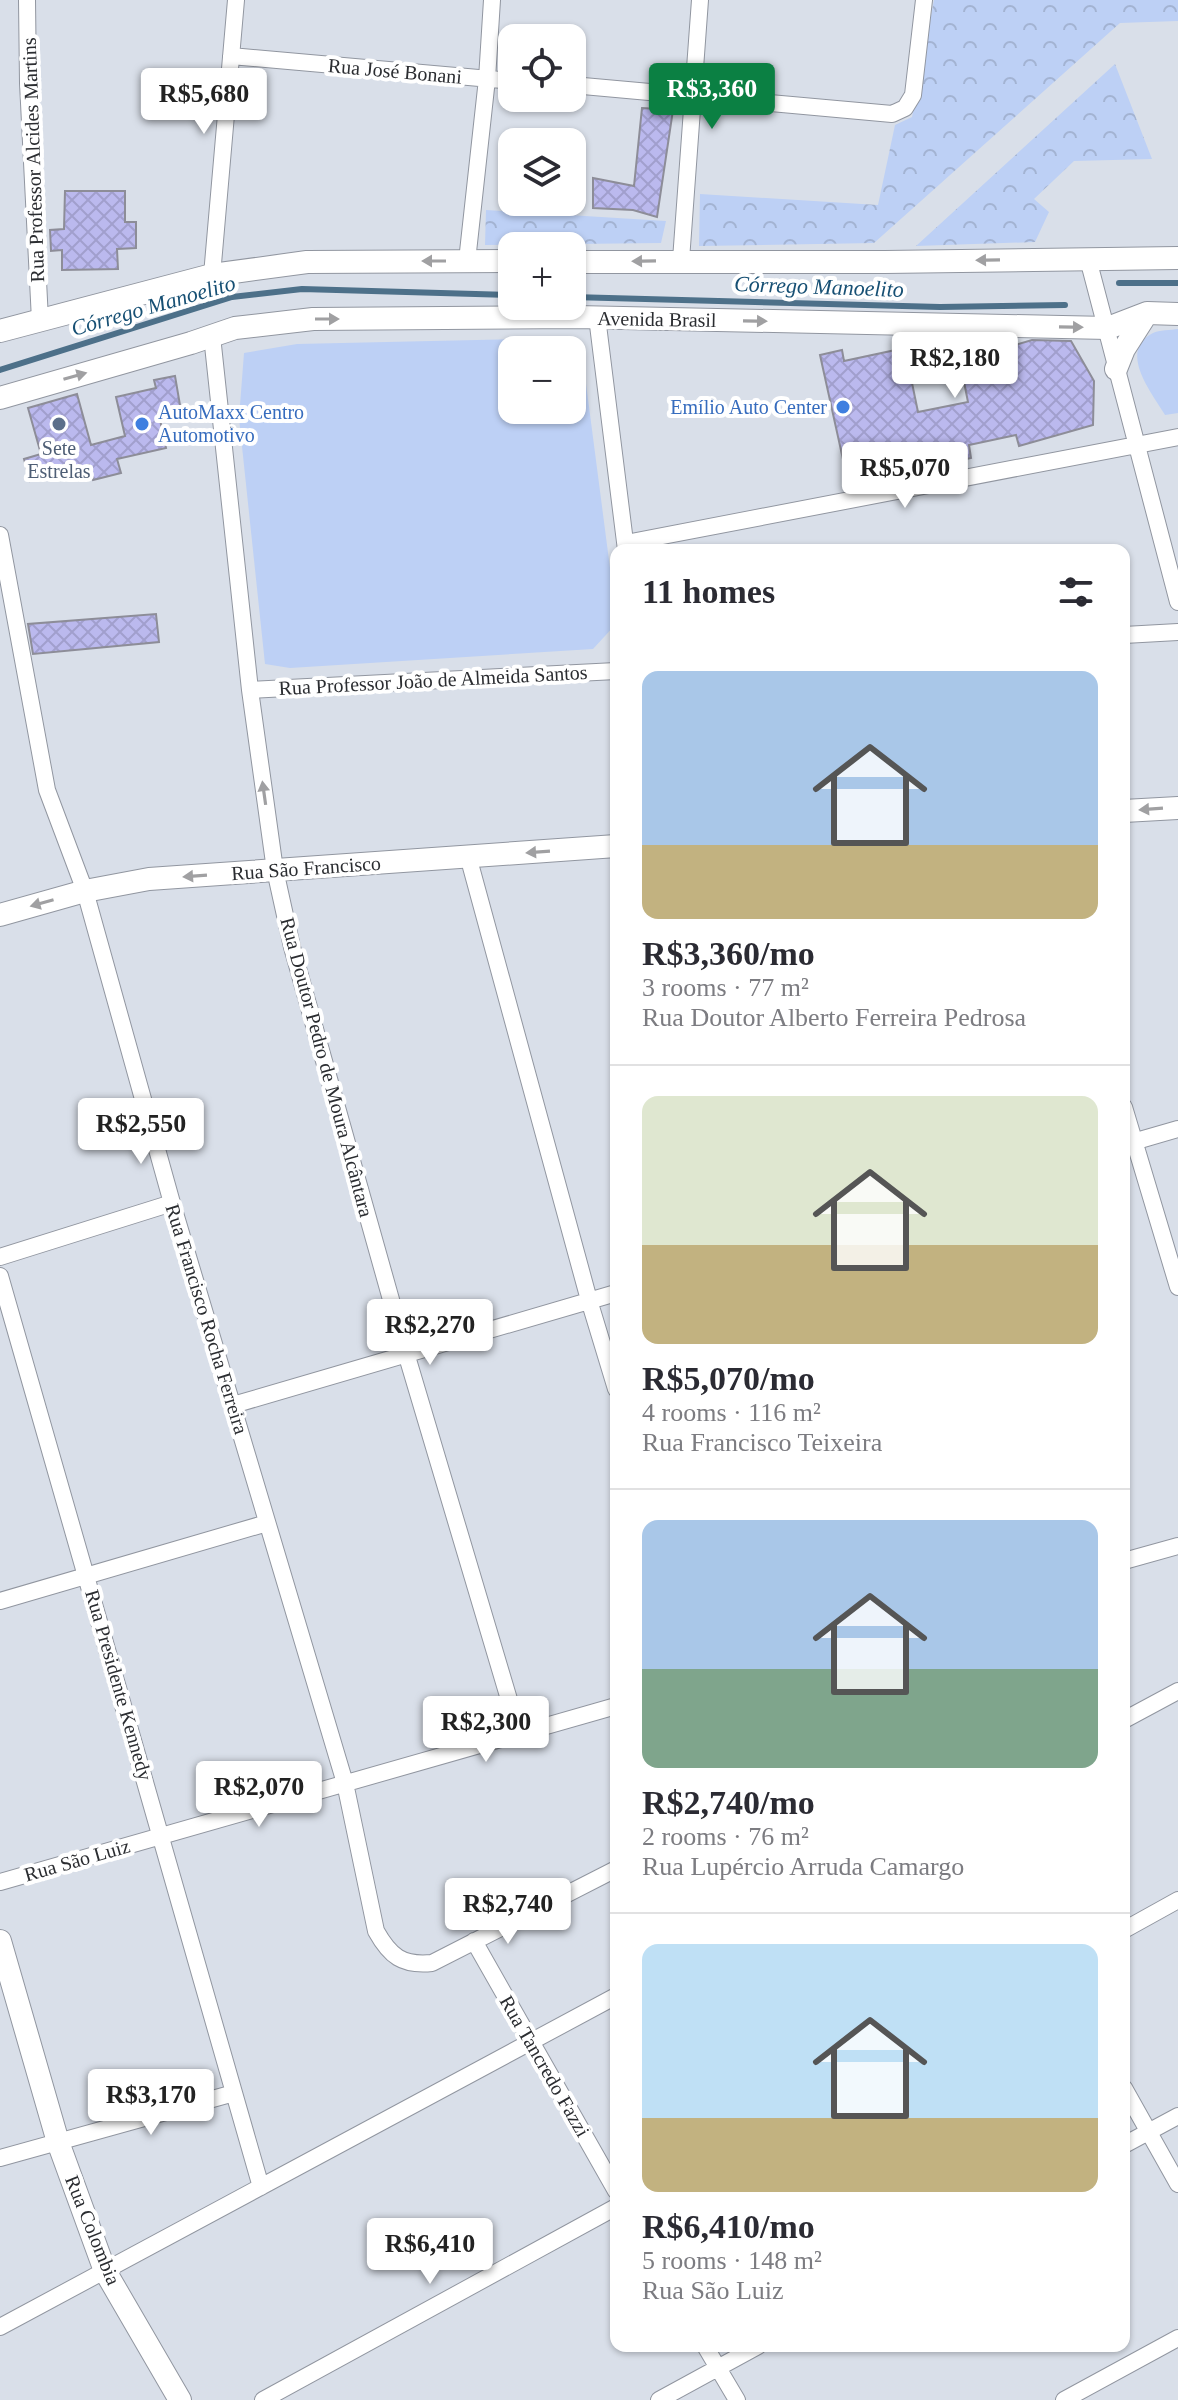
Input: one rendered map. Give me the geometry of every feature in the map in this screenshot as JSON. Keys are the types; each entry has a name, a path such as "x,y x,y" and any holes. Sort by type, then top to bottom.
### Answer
{"main road":[{"path":"586,262 1178,258"},
{"path":"0,331 212,275 307,262 498,261"},
{"path":"1116,369 1124,349 1147,313"},
{"name":"Avenida Brasil","path":"0,398 235,328 313,319 597,317 1108,328 1147,313 1178,314"},
{"path":"1130,811 1178,808"},
{"name":"Rua São Francisco","path":"0,915 85,891 149,879 610,846"},
{"name":"Rua Colombia","path":"0,1941 58,2142 105,2271 180,2400"}],"street":[{"name":"Rua Professor Alcides Martins","path":"27,0 40,320"},
{"path":"212,275 236,0"},
{"path":"467,261 487,79 492,0"},
{"path":"681,260 700,0"},
{"path":"586,86 892,114 905,108 913,95 924,0"},
{"name":"Rua José Bonani","path":"231,56 498,80"},
{"path":"1088,259 1178,602"},
{"path":"597,317 626,544"},
{"name":"Rua Doutor Pedro de Moura Alcântara","path":"212,336 250,690 275,870 292,947 406,1353 519,1733"},
{"path":"641,544 1178,437"},
{"name":"Rua Francisco Rocha Ferreira","path":"0,535 47,790 85,891 172,1203 345,1783 376,1931 384,1945 412,1965 432,1963 474,1941"},
{"path":"1130,635 1178,632"},
{"name":"Rua Professor João de Almeida Santos","path":"250,690 610,671"},
{"path":"468,856 610,1369"},
{"path":"1130,1143 1178,1129"},
{"path":"1130,1146 1178,1287"},
{"path":"0,1257 172,1203"},
{"name":"Rua Presidente Kennedy","path":"0,1276 261,2187"},
{"path":"233,1405 610,1295"},
{"path":"0,1347 18,1342"},
{"path":"0,1601 267,1523"},
{"path":"1130,1559 1178,1546"},
{"path":"1130,1717 1178,1691"},
{"name":"Rua São Luiz","path":"0,1882 610,1708"},
{"path":"474,1941 610,1872"},
{"path":"1130,1927 1178,1900"},
{"name":"Rua Tancredo Fazzi","path":"474,1941 610,2180"},
{"path":"0,2327 610,1999"},
{"path":"0,2158 234,2093"},
{"path":"1130,2099 1178,2184"},
{"path":"1130,2142 1178,2116"},
{"path":"263,2400 610,2210"},
{"path":"1064,2400 1178,2338"},
{"path":"709,2352 737,2400"},
{"path":"659,2400 747,2352"}],"green space":[{"path":"934,0 1178,0 1178,21 1120,23 874,243 699,246 700,194 878,205 895,125 912,117"},
{"path":"1115,64 1152,159 1074,161 1034,199 1049,212 1035,242 916,246"},
{"path":"486,210 498,211 498,216 584,216 666,221 661,243 586,244 586,232 498,232 498,245 485,245"},
{"path":"1178,329 1178,413 1165,415 1141,372 1138,350 1153,333"},
{"path":"498,340 498,424 586,424 586,384 610,568 610,631 593,649 290,668 265,664 239,418 244,353 297,344"}],"building":[{"path":"642,108 673,110 657,217 633,210 593,208 593,178 634,186"},
{"path":"65,191 125,191 125,222 136,222 136,248 117,249 118,269 62,270 62,250 51,251 50,230 64,229"},
{"path":"1032,340 1071,341 1094,381 1093,425 1019,446 1016,435 969,445 971,458 952,462 951,459 898,472 895,457 844,464 820,355 842,350 844,361 905,348 906,352 949,343 950,351 1005,348","holes":["962,372 968,402 918,412 912,383"]},
{"path":"175,376 181,411 159,415 166,448 117,459 121,473 93,480 89,465 30,481 24,459 41,454 28,408 77,394 91,445 125,436 116,397 156,388 154,380"},
{"path":"156,614 159,642 33,654 28,624"}],"waterway":[{"path":"1119,283 1178,283"},
{"name":"Córrego Manoelito","path":"0,370 232,297 302,289 498,295"},
{"name":"Córrego Manoelito","path":"586,297 940,307 1065,305"}],"place":[{"name":"Emílio Auto Center","path":"843,407"},
{"name":"Sete Estrelas","path":"59,424"},
{"name":"AutoMaxx Centro Automotivo","path":"142,424"}]}
